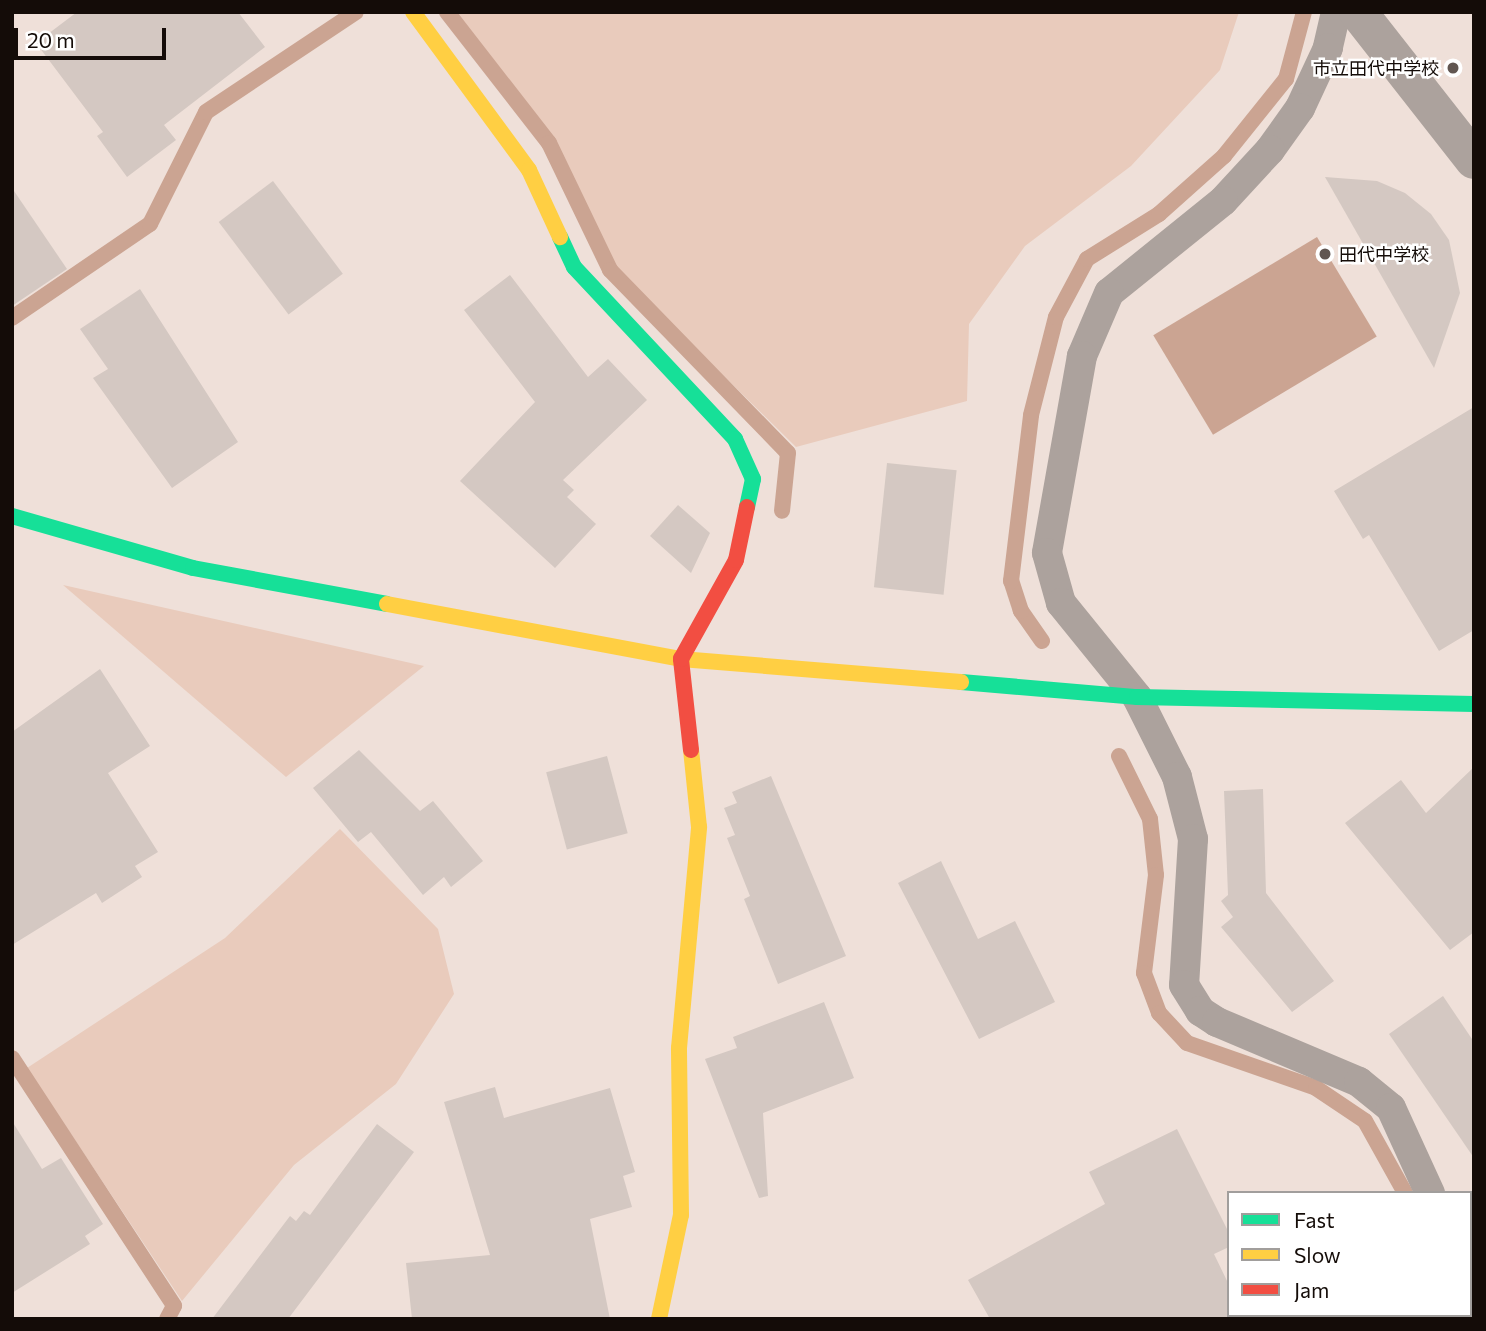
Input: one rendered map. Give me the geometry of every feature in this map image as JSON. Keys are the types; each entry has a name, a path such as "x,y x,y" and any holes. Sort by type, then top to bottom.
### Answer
{"street":[{"path":"413,12 529,170 573,267 735,439 754,479 736,560 681,659 699,827 678,1048 681,1214 659,1319"},
{"path":"1357,12 1474,160"},
{"path":"12,516 193,568 681,659 1138,697 1474,704"}],"lane":[{"path":"1336,12 1328,48 1300,108 1270,150 1223,201 1109,293 1082,356 1047,553 1061,603 1138,697 1177,777 1194,839 1184,985 1200,1011 1217,1023 1359,1082 1391,1108 1410,1138 1429,1191"}],"shaded area":[{"path":"455,12 1239,12 1220,70 1131,166 1025,246 969,324 967,401 796,447 618,272 554,149"},
{"path":"1317,237 1377,336 1213,435 1153,335"},
{"path":"63,585 424,666 286,777"},
{"path":"340,829 438,929 454,994 396,1084 294,1165 182,1301 27,1068 225,938"}],"building":[{"path":"77,12 238,12 265,47 164,125 176,140 127,177 97,136 103,132 36,43"},
{"path":"1325,177 1377,181 1405,193 1431,214 1449,240 1460,293 1434,368"},
{"path":"273,181 343,274 289,315 219,222"},
{"path":"12,188 67,269 12,306"},
{"path":"510,275 588,377 608,359 647,400 563,480 574,490 567,497 596,524 555,568 460,481 535,402 464,310"},
{"path":"140,289 238,442 172,488 93,378 108,369 80,329"},
{"path":"1474,407 1474,630 1439,651 1369,535 1363,539 1334,491"},
{"path":"887,463 957,470 944,595 874,587"},
{"path":"678,505 710,533 691,573 650,536"},
{"path":"100,669 150,746 108,773 158,852 135,866 142,877 102,903 96,893 12,945 12,732"},
{"path":"359,750 420,811 433,801 483,861 451,887 444,877 423,895 371,832 358,842 313,788"},
{"path":"607,756 628,833 567,850 546,772"},
{"path":"1474,767 1474,932 1450,950 1345,823 1401,780 1426,813"},
{"path":"771,776 846,956 778,984 744,899 750,896 727,838 735,835 724,808 737,803 732,792"},
{"path":"1263,789 1266,893 1334,981 1292,1012 1221,927 1233,917 1221,901 1228,895 1224,791"},
{"path":"941,861 978,939 1015,921 1055,1002 979,1039 898,883"},
{"path":"1443,996 1474,1042 1474,1158 1389,1034"},
{"path":"824,1002 854,1078 763,1113 768,1196 759,1198 705,1059 737,1048 733,1037"},
{"path":"495,1087 504,1118 610,1088 635,1172 623,1176 632,1207 590,1219 610,1319 412,1319 406,1263 490,1255 444,1102"},
{"path":"12,1121 42,1169 61,1158 103,1224 85,1236 90,1244 12,1293"},
{"path":"377,1124 414,1152 288,1319 212,1319 290,1216 296,1221 304,1211 310,1215"},
{"path":"1177,1129 1227,1229 1227,1248 1214,1254 1227,1281 1229,1319 990,1319 968,1280 1105,1204 1089,1172"}],"waterway":[{"path":"12,318 150,224 206,112 356,12"},
{"path":"447,12 549,143 610,270 788,453 782,511"},
{"path":"1042,641 1021,611 1011,581 1031,415 1056,317 1087,259 1159,214 1224,156 1286,79 1304,12"},
{"path":"1119,756 1150,819 1156,875 1144,973 1159,1013 1187,1043 1316,1088 1365,1121 1404,1191"},
{"path":"12,1058 174,1306 167,1319"}],"traffic: fast":[{"path":"560,237 574,267 735,439 753,479 747,507"},
{"path":"12,516 193,568 387,604"},
{"path":"961,682 1137,697 1474,704"}],"traffic: slow":[{"path":"413,12 529,170 560,237"},
{"path":"387,604 681,659 961,682"},
{"path":"659,1319 681,1215 679,1048 699,827 691,750"}],"traffic: jam":[{"path":"691,750 681,659 736,560 747,507"}],"place":[{"name":"市立田代中学校","path":"1453,68"},
{"name":"田代中学校","path":"1325,254"}]}
